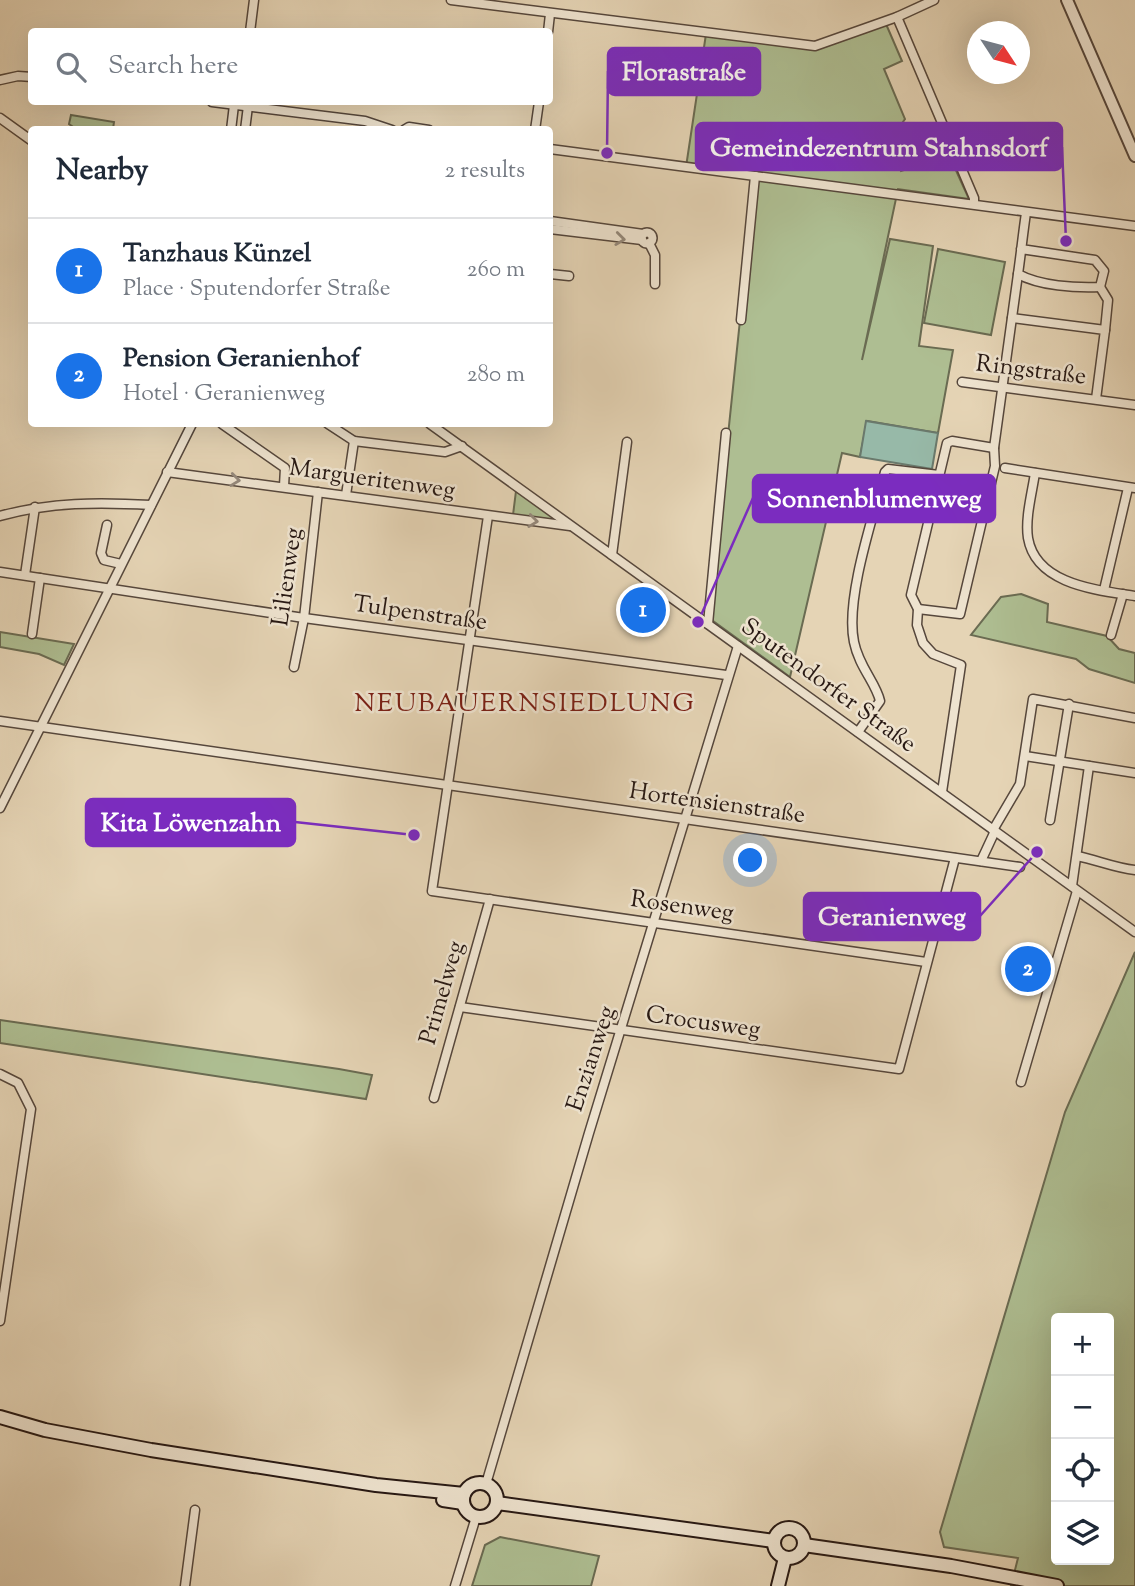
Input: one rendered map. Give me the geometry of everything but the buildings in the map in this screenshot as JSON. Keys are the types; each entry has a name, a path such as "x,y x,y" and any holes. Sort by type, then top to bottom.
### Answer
{"main road":[{"path":"0,1418 36,1428 151,1450 464,1499"},
{"path":"0,1430 191,1463 464,1499"},
{"path":"486,1485 495,1492 497,1503 490,1514 476,1517 468,1512 464,1499 471,1486 486,1485"},
{"path":"497,1503 774,1541"},
{"path":"794,1529 802,1535 804,1545 799,1554 785,1558 775,1550 774,1541 779,1532 794,1529"},
{"path":"804,1545 963,1568 1057,1586"},
{"path":"778,1586 785,1558"}],"street":[{"path":"250,28 254,0"},
{"path":"451,0 815,46 897,17 934,0"},
{"path":"1067,0 1135,156"},
{"path":"548,28 550,14"},
{"path":"897,17 974,204"},
{"path":"0,80 28,77"},
{"path":"233,126 241,105"},
{"path":"241,105 244,126"},
{"path":"248,105 365,121 380,126"},
{"path":"536,126 539,105"},
{"path":"0,118 28,138"},
{"path":"553,149 1135,226"},
{"path":"741,320 755,176"},
{"path":"918,609 960,614 995,466 994,448 1026,213"},
{"path":"553,222 645,239 655,255 654,284"},
{"path":"553,229 645,239"},
{"name":"Ringstraße","path":"1021,249 1096,260 1104,271 1100,287 1108,299 1096,399"},
{"path":"553,274 569,276"},
{"path":"1018,274 1030,280 1100,287"},
{"name":"Ringstraße","path":"1012,318 1105,330"},
{"name":"Ringstraße","path":"962,382 1002,391 1135,405"},
{"path":"0,808 38,726 190,427"},
{"path":"226,427 285,468 284,486"},
{"path":"332,427 354,442 445,452 462,446"},
{"name":"Sputendorfer Straße","path":"434,427 1135,932"},
{"path":"708,624 726,433"},
{"path":"942,792 961,665 933,654 923,642 918,625 918,609 911,587 947,443 951,441 994,448"},
{"path":"346,495 354,442"},
{"path":"612,555 627,442"},
{"path":"1005,468 1132,488 1104,590"},
{"path":"859,732 880,701 859,662 852,624 861,568 885,472 888,469 939,475"},
{"name":"Margueritenweg","path":"167,472 572,526"},
{"path":"1035,473 1028,524 1031,548 1051,573 1104,590 1135,596"},
{"name":"Lilienweg","path":"294,667 304,618 318,492"},
{"path":"0,516 35,507 83,502 151,505"},
{"path":"25,575 35,507"},
{"path":"447,786 488,516"},
{"path":"107,525 101,553 104,560 121,564"},
{"name":"Tulpenstraße","path":"0,572 304,618 726,675"},
{"path":"32,634 40,578"},
{"path":"1111,635 1123,594"},
{"name":"Enzianweg","path":"486,1485 589,1133 686,819 726,675 738,646"},
{"path":"981,861 994,830 1018,791 1033,699 1135,718"},
{"path":"1051,820 1069,704"},
{"name":"Hortensienstraße","path":"0,721 1020,867"},
{"path":"1025,756 1135,773"},
{"path":"1021,1082 1074,889 1089,766"},
{"name":"Rosenweg","path":"447,786 432,891 926,962"},
{"path":"1077,856 1135,870"},
{"path":"926,962 955,858"},
{"name":"Primelweg","path":"434,1098 490,899"},
{"name":"Crocusweg","path":"460,1007 899,1069 926,962"},
{"path":"0,1074 19,1083 27,1095 30,1109 0,1321"},
{"path":"185,1586 195,1510"},
{"path":"455,1586 476,1517"}],"shaded area":[{"path":"886,24 902,61 884,69 905,119 887,144 901,171 949,155 969,199 898,189 862,360 890,239 933,246 919,346 953,350 938,433 867,421 860,457 842,453 790,677 709,618 755,176 686,167 706,34 815,50"},
{"path":"71,115 114,122 113,126 69,124"},
{"path":"938,249 1005,262 991,335 924,323"},
{"path":"866,421 938,433 932,469 860,457"},
{"path":"516,491 555,518 555,520 513,515"},
{"path":"1021,594 1048,604 1047,622 1107,636 1119,649 1135,653 1135,683 1089,669 1076,659 971,635 1001,597"},
{"path":"0,632 74,644 64,665 39,654 0,647"},
{"path":"1135,952 1135,1586 1011,1586 1018,1558 944,1547 940,1532 1065,1112"},
{"path":"0,1020 372,1075 366,1099 0,1043"},
{"path":"500,1537 599,1556 591,1586 472,1586 485,1545"}],"place":[{"name":"Florastraße","path":"607,153"},
{"name":"Gemeindezentrum Stahnsdorf","path":"1066,241"},
{"name":"Tanzhaus Künzel","path":"643,610"},
{"name":"Sonnenblumenweg","path":"698,622"},
{"name":"Kita Löwenzahn","path":"414,835"},
{"name":"Geranienweg","path":"1037,852"},
{"name":"Pension Geranienhof","path":"1028,969"}],"district":[{"name":"NEUBAUERNSIEDLUNG","path":"525,704"}]}
